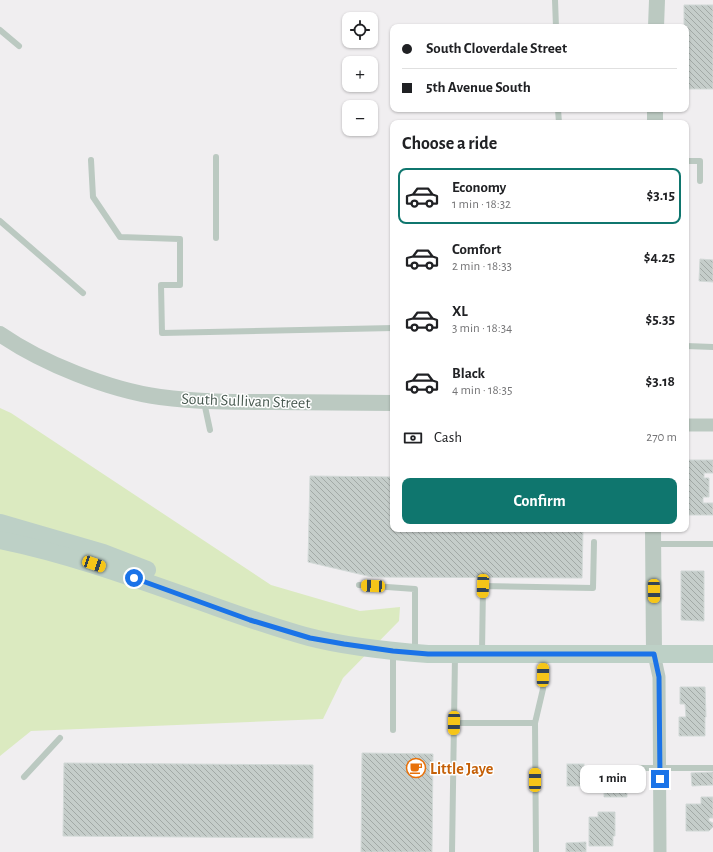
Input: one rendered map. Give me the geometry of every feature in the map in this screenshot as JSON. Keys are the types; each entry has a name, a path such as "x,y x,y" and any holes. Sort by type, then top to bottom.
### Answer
{"main road":[{"path":"0,523 103,554 181,582 210,605"},
{"path":"0,540 34,547 94,564 250,620 310,638 344,644 414,653 713,654"}],"street":[{"path":"656,24 657,0"},
{"name":"South Sullivan Street","path":"0,334 11,342 58,366 101,382 158,397 204,402 390,403"},
{"path":"689,425 713,426"},
{"path":"653,536 654,654 659,677 660,852"}],"lane":[{"path":"555,0 556,24"},
{"path":"0,30 19,46"},
{"path":"216,157 216,238"},
{"path":"91,160 93,197 120,237 180,239 180,285 161,285 162,333 390,328"},
{"path":"689,161 700,161 700,181"},
{"path":"0,221 83,293"},
{"path":"689,346 713,347"},
{"path":"204,402 210,430"},
{"path":"653,536 713,544"},
{"path":"482,654 483,586 593,588 594,542"},
{"path":"359,585 414,588 414,653"},
{"path":"393,651 393,730"},
{"path":"452,852 455,654"},
{"path":"536,852 535,723 543,689 544,654"},
{"path":"454,723 535,723"},
{"path":"24,777 60,738"},
{"path":"593,768 713,768"}],"green space":[{"path":"0,408 11,413 271,585 360,611 400,607 399,621 343,678 323,719 31,731 0,756"}],"building":[{"path":"684,5 713,5 713,89 689,89 689,24 684,24"},
{"path":"700,259 713,260 713,282 699,281"},
{"path":"689,460 713,460 713,473 704,473 704,478 709,478 709,497 703,497 703,503 713,503 713,515 689,515"},
{"path":"310,476 390,477 390,532 583,532 582,578 372,577 308,562"},
{"path":"681,571 704,571 704,621 681,620"},
{"path":"680,687 705,687 705,736 679,736 679,717 686,717 685,704 680,704"},
{"path":"362,753 433,754 432,852 361,852"},
{"path":"64,763 313,765 313,838 63,836"},
{"path":"567,764 584,764 584,786 567,786"},
{"path":"597,772 623,772 623,781 627,781 627,797 604,797 604,786 594,786 594,779 597,779"},
{"path":"713,772 713,785 692,786 691,773"},
{"path":"701,797 713,797 713,818 709,818 709,821 713,823 713,827 709,831 686,831 686,804 701,804"},
{"path":"598,812 615,812 615,836 613,836 613,846 589,846 589,817 598,817"},
{"path":"586,842 586,852 566,852 566,843"}],"place":[{"name":"Little Jaye","path":"416,768"}],"route":[{"path":"134,578 250,620 310,638 344,644 428,654 654,654 659,677 660,779"}]}
